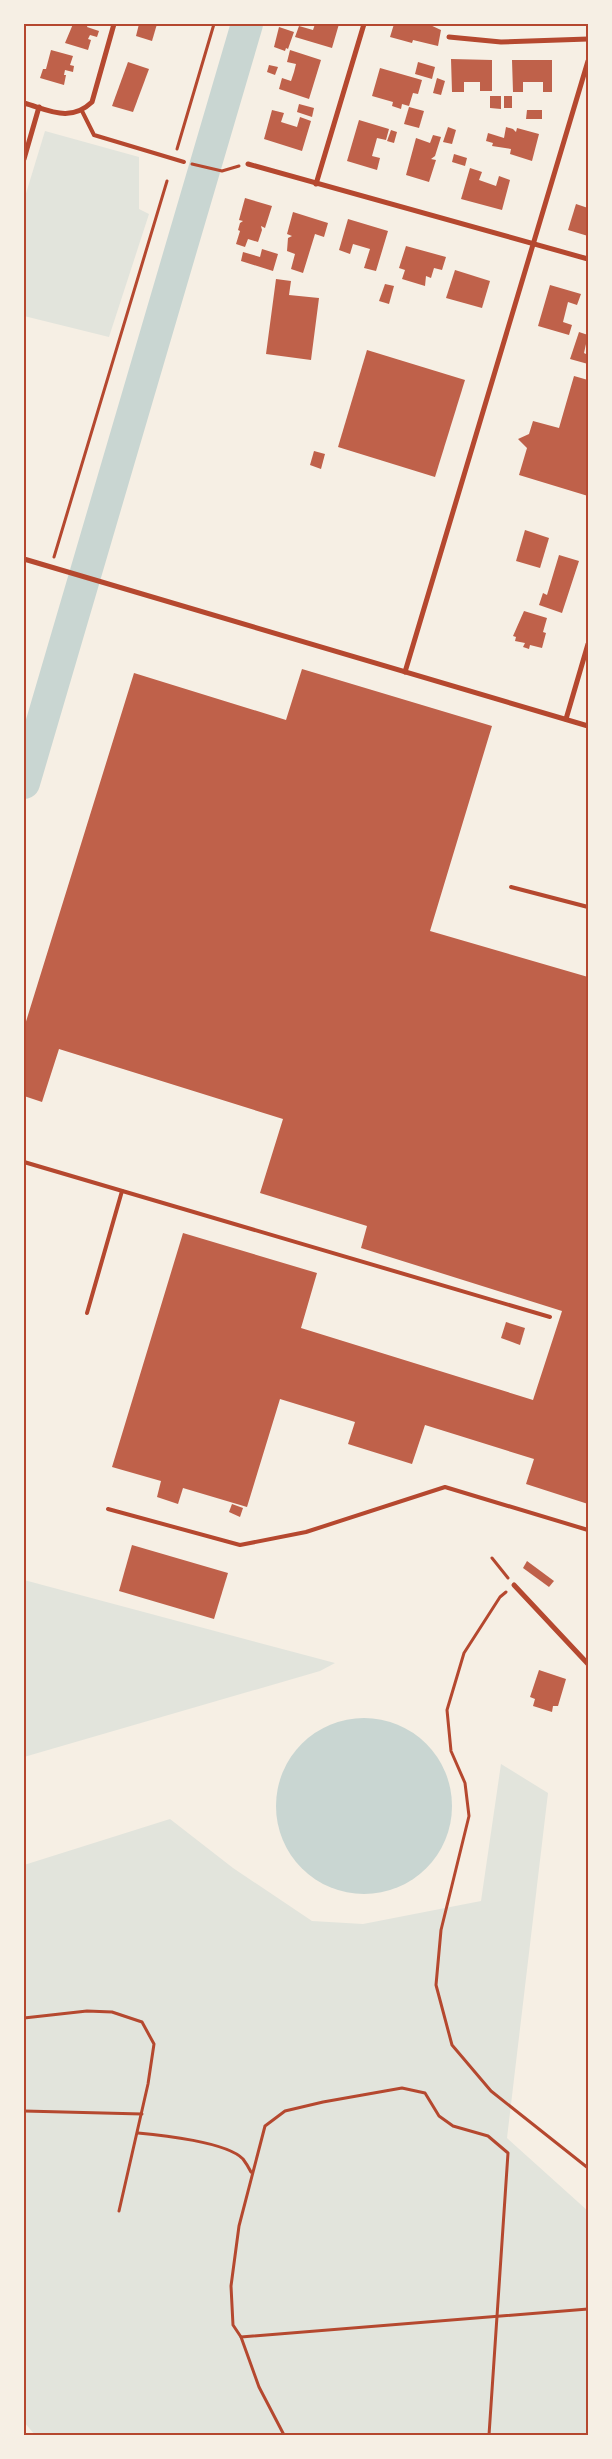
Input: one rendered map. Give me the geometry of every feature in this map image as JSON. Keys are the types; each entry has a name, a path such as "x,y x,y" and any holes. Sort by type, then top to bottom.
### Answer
{"street":[{"path":"24,103 65,114 82,111 92,102 114,24"},
{"path":"316,184 364,24"},
{"path":"449,37 501,42 588,39"},
{"path":"406,672 588,60"},
{"path":"24,159 39,107"},
{"path":"248,164 588,259"},
{"path":"24,559 588,726"},
{"path":"566,719 588,644"},
{"path":"514,1585 588,1664"}],"lane":[{"path":"82,111 94,135 184,162"},
{"path":"511,887 588,907"},
{"path":"24,1162 550,1317"},
{"path":"88,1313 122,1191"},
{"path":"108,1510 240,1545 306,1532 445,1488 588,1530"}],"path":[{"path":"174,159 214,24"},
{"path":"184,162 222,172 248,164"},
{"path":"51,567 167,181"},
{"path":"492,1558 514,1585"},
{"path":"500,1597 464,1653 448,1710 451,1751 465,1783 469,1816 440,1930 436,1985 452,2044 491,2091 588,2168"},
{"path":"24,2018 87,2011 112,2012 142,2022 154,2044 138,2134 119,2211"},
{"path":"284,2435 259,2387 242,2337 234,2325 231,2286 239,2226 265,2126 285,2110 402,2088 425,2092 439,2116 453,2126 488,2136 508,2154 489,2435"},
{"path":"24,2111 142,2114"},
{"path":"138,2134 168,2135 213,2145 242,2158 252,2173"},
{"path":"242,2337 588,2309"}],"shaded area":[{"path":"45,131 139,157 139,209 149,214 109,337 24,316 24,200"},
{"path":"24,1580 335,1663 320,1671 24,1757"},
{"path":"355,1718 373,1718 406,1728 432,1750 442,1764 448,1780 452,1806 448,1832 442,1848 420,1874 406,1884 390,1890 373,1894 355,1894 322,1884 296,1862 286,1848 280,1832 276,1815 276,1797 286,1764 308,1738 322,1728 338,1722"},
{"path":"501,1764 548,1793 507,2138 588,2211 588,2435 35,2435 24,2422 24,1865 170,1819 233,1868 312,1921 363,1924 481,1901"}],"building":[{"path":"73,24 88,24 87,27 99,31 97,37 90,35 88,39 91,40 88,50 65,43"},
{"path":"139,24 157,24 152,41 136,36"},
{"path":"315,24 339,24 332,48 295,37 299,26 313,30"},
{"path":"394,24 428,24 441,30 438,46 413,40 412,43 390,37"},
{"path":"279,27 294,32 288,49 286,48 285,51 274,47"},
{"path":"51,50 73,56 70,65 74,66 73,72 65,70 64,85 40,78 43,69 46,69"},
{"path":"290,50 321,60 309,99 279,89 282,78 291,81 294,72 296,64 287,62"},
{"path":"451,59 492,60 492,91 480,91 480,82 464,82 464,92 452,92"},
{"path":"512,60 552,60 552,92 543,92 543,82 523,82 523,92 513,92"},
{"path":"128,62 149,69 133,112 112,106"},
{"path":"418,62 435,67 432,79 415,74"},
{"path":"269,65 278,67 275,75 267,72"},
{"path":"380,68 422,80 418,94 413,93 409,106 402,104 401,109 392,106 393,102 372,96"},
{"path":"437,78 445,81 441,95 433,93"},
{"path":"490,96 501,96 501,109 490,108"},
{"path":"504,96 512,96 512,108 504,108"},
{"path":"299,104 314,108 312,117 297,112"},
{"path":"409,107 424,111 419,128 404,124"},
{"path":"272,110 284,113 281,122 297,127 300,117 311,121 302,151 264,139"},
{"path":"527,110 542,110 542,119 526,119"},
{"path":"359,120 389,129 386,140 377,138 372,156 380,158 377,170 347,161"},
{"path":"448,127 456,130 452,144 443,142"},
{"path":"506,127 516,132 517,128 539,134 532,161 510,154 511,149 492,146 493,143 486,141 488,133 504,138"},
{"path":"391,130 397,132 394,143 387,141"},
{"path":"433,135 441,137 435,156 431,159 436,160 429,182 406,175 416,138 430,143"},
{"path":"454,154 467,158 465,166 452,162"},
{"path":"470,168 482,172 479,180 496,186 499,176 510,180 502,210 461,199"},
{"path":"245,198 272,206 265,228 261,226 262,230 258,242 248,239 245,247 236,244 240,223 243,221 239,220"},
{"path":"576,204 588,208 588,236 568,230"},
{"path":"293,212 328,223 324,237 315,234 303,273 291,269 295,254 287,251 288,238 292,236 287,234"},
{"path":"348,219 388,231 376,271 364,268 370,249 353,244 350,254 339,250"},
{"path":"406,246 446,257 442,270 434,268 431,278 426,276 425,286 402,279 405,270 399,268"},
{"path":"262,249 278,254 273,271 241,261 243,252 260,257"},
{"path":"455,270 490,281 482,308 446,298"},
{"path":"276,279 291,281 289,295 319,298 311,360 266,354"},
{"path":"385,284 394,286 389,304 379,301"},
{"path":"550,285 581,294 577,305 568,302 563,322 572,325 569,335 538,326"},
{"path":"579,332 588,335 584,353 588,355 588,364 570,359"},
{"path":"367,350 465,380 435,477 338,447"},
{"path":"574,376 588,380 588,496 519,475 527,448 518,439 529,434 533,421 559,428"},
{"path":"314,451 325,454 321,469 310,465"},
{"path":"525,530 549,538 540,568 516,561"},
{"path":"559,555 579,561 562,613 539,605 543,593 547,595"},
{"path":"524,611 547,618 543,632 546,633 542,648 530,645 529,649 523,647 525,643 515,641 516,637 513,636"},
{"path":"302,669 492,726 430,931 588,977 588,1504 526,1484 534,1459 425,1425 412,1464 348,1444 355,1422 280,1399 247,1507 183,1488 178,1504 157,1497 161,1481 112,1467 183,1233 317,1273 301,1328 533,1400 562,1311 361,1248 367,1226 260,1193 283,1119 59,1049 42,1102 24,1096 24,1028 134,673 286,720"},
{"path":"506,1322 525,1328 520,1345 501,1338"},
{"path":"232,1504 243,1508 240,1517 229,1512"},
{"path":"132,1545 228,1573 214,1619 119,1591"},
{"path":"527,1561 554,1581 549,1587 523,1568"},
{"path":"539,1670 566,1679 558,1706 553,1706 552,1712 533,1706 535,1699 530,1697"}],"waterway":[{"path":"24,783 247,24"}]}
